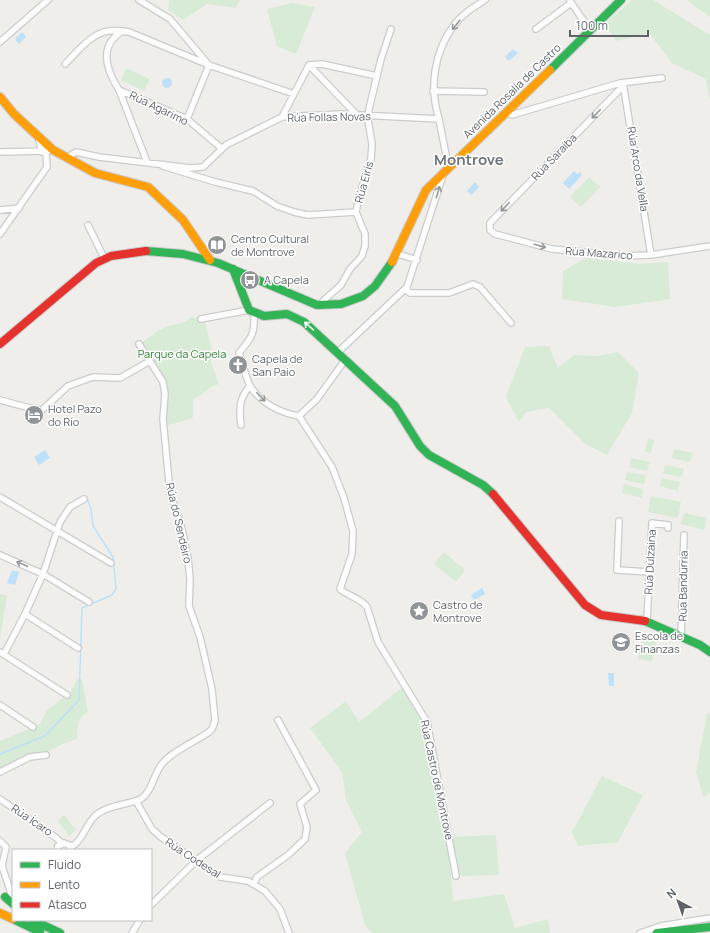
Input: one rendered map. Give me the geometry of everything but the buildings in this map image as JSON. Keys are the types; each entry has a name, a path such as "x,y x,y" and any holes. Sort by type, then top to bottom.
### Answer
{"main road":[{"name":"Avenida Rosalía de Castro","path":"0,344 96,263 104,258 128,250 196,256 210,260 282,292 316,304 334,305 353,301 375,286 398,254 415,209 426,190 621,0"},
{"path":"0,97 14,114 38,136 47,151 68,157 95,173 148,187 188,227 210,260"},
{"path":"233,269 252,312 264,316 287,314 304,322 395,406 420,446 429,455 482,485 499,499 585,605 601,615 646,621 710,652"},
{"path":"0,906 12,912"},
{"path":"0,913 12,919"},
{"path":"661,932 710,920"},
{"path":"16,921 43,933"},
{"path":"34,921 60,933"},
{"path":"42,921 65,933"},
{"path":"661,932 710,928"},
{"path":"694,933 710,928"},
{"path":"694,933 710,933"}],"street":[{"path":"0,42 48,0"},
{"path":"139,0 170,19 209,65"},
{"path":"451,165 447,160 433,91 436,62 444,41 455,24 466,13 485,0"},
{"path":"536,29 570,2 590,30"},
{"path":"65,64 93,37 110,29 129,32 209,65 294,94"},
{"name":"Rúa Eirís","path":"322,304 323,301 341,285 350,269 362,256 365,246 365,234 356,212 371,159 372,144 368,120 377,76 391,29"},
{"path":"104,31 111,40"},
{"path":"119,90 111,77 107,62 107,50 111,40 123,31"},
{"path":"309,65 322,64 377,76"},
{"path":"187,119 209,65"},
{"path":"282,117 309,65"},
{"path":"309,65 357,115"},
{"path":"506,112 512,115 623,84 662,78"},
{"name":"Rúa Saraiba","path":"490,230 488,226 490,223 623,84"},
{"name":"Rúa Arco da Vella","path":"623,84 651,255"},
{"name":"Rúa Agarimo","path":"119,90 187,119 221,148"},
{"name":"Rúa Agarimo","path":"119,90 125,110 147,162"},
{"path":"433,91 484,92"},
{"name":"Rúa Follas Novas","path":"68,157 76,152 99,157 191,168 203,167 221,148 282,117 369,115 439,119"},
{"path":"0,152 47,151 47,167 0,234"},
{"path":"156,163 189,175 253,191 277,206 294,212 308,215 356,212"},
{"path":"338,353 405,289 416,260 444,172"},
{"path":"0,210 19,208"},
{"path":"88,225 104,258"},
{"name":"Rúa Mazarico","path":"490,230 495,234 552,249 624,256 651,255 710,246"},
{"path":"398,254 416,260"},
{"path":"405,289 410,293 449,293 473,284 480,287 511,322"},
{"path":"201,319 252,312 255,329 252,338 239,353 250,386 270,406 286,414 299,416 317,399 345,360"},
{"name":"Rúa do Sendeiro","path":"62,843 66,843 70,848 76,843 95,816 110,809 141,799 149,791 158,769 166,760 209,732 215,721 211,678 190,606 190,579 185,542 170,493 163,419 163,382 139,344"},
{"path":"0,400 40,411 68,386 93,377 120,378 150,362"},
{"path":"241,425 241,397 250,386"},
{"name":"Rúa Castro de Montrove","path":"299,416 332,467 344,498 353,531 352,554 340,589 348,596 364,603 367,607 378,642 427,722 456,876"},
{"path":"0,497 111,563"},
{"path":"67,696 2,653 25,614 43,574 65,513 70,507 84,499"},
{"path":"618,521 618,570 649,572"},
{"name":"Rúa Dulzaina","path":"646,621 652,523 668,525 668,528"},
{"name":"Rúa Bandurria","path":"681,637 684,535"},
{"path":"0,555 43,574 90,602"},
{"path":"25,614 78,648"},
{"path":"0,705 33,727"},
{"path":"254,884 257,877 288,855 305,839 307,827 300,804 316,790 278,720"},
{"path":"0,772 30,757 46,755"},
{"name":"Rúa Ícaro","path":"0,799 62,843"},
{"name":"Rúa Codesal","path":"136,801 152,829 220,877 248,881 265,891 277,904 289,933"},
{"path":"152,904 196,860 270,803"},
{"path":"0,841 6,847 2,862 2,872 9,898"},
{"path":"58,849 62,843"},
{"path":"640,933 661,926 710,920"},
{"path":"132,933 139,921"}],"green space":[{"path":"169,0 240,0 236,8 207,4 183,20 168,10"},
{"path":"632,0 653,0 710,35 710,101 706,79 672,63 649,33 616,41 605,24"},
{"path":"710,0 710,17 688,1"},
{"path":"292,3 315,7 296,54 277,46 267,9"},
{"path":"126,68 150,79 144,91 121,80"},
{"path":"589,177 600,187 581,207 570,197"},
{"path":"586,258 639,264 668,262 670,299 615,307 562,299 563,271"},
{"name":"Parque da Capela","path":"192,317 205,321 211,345 211,362 219,384 211,387 193,400 193,418 165,426 167,393 141,343 153,334 170,326 182,323"},
{"path":"549,346 558,368 574,355 597,356 618,352 639,373 632,413 607,455 585,444 549,408 526,412 519,422 506,397 525,347"},
{"path":"648,439 654,440 651,453 645,452"},
{"path":"674,449 693,453 690,462 672,458"},
{"path":"631,458 650,462 647,471 629,467"},
{"path":"665,465 684,469 682,477 663,473"},
{"path":"627,472 646,475 644,484 625,480"},
{"path":"662,478 680,482 678,491 660,486"},
{"path":"624,484 643,489 642,498 622,493"},
{"path":"651,496 681,502 678,518 648,512"},
{"path":"684,513 707,518 704,530 681,524"},
{"path":"444,552 465,570 456,582 434,564"},
{"path":"0,594 7,596 0,640"},
{"path":"643,635 657,638 652,661 638,659"},
{"path":"78,678 82,679 88,712 84,714 80,720 77,739 47,752 29,754 0,769 0,741 40,724 47,710 70,693"},
{"path":"402,688 423,722 449,853 453,901 504,894 515,928 548,919 550,933 372,933 365,925 345,853 362,832 346,800 342,772 310,728 346,701 359,722"},
{"path":"707,714 710,714 710,792 704,798 696,772"},
{"path":"602,776 643,795 618,842 578,846 572,832"},
{"path":"64,815 76,830 69,836 58,821"},
{"path":"496,835 499,875 462,876 456,872 451,837"}],"water":[{"path":"22,32 26,37 19,44 15,39"},
{"path":"513,49 518,53 509,61 505,57"},
{"path":"167,78 172,83 167,88 162,83"},
{"path":"574,171 577,174 580,172 582,175 569,189 563,183"},
{"path":"475,182 479,187 471,195 467,191"},
{"path":"45,450 50,458 39,465 34,457"},
{"path":"12,570 19,572 15,585 7,583"},
{"path":"482,588 485,594 474,600 471,595"},
{"path":"608,673 614,673 614,686 609,686"}],"waterway":[{"path":"0,754 45,736 79,700 82,608 112,595 116,589 113,557 93,526 91,509 87,498"}],"traffic: fast":[{"path":"550,70 621,0"},
{"path":"146,251 183,254 218,263 317,305 341,304 363,296 375,286 392,262"},
{"path":"233,269 249,310 264,316 287,314 304,322 395,406 420,446 429,455 483,485 493,494"},
{"path":"645,621 700,645 710,652"},
{"path":"5,897 12,903"},
{"path":"17,921 40,932"},
{"path":"34,921 60,933"},
{"path":"657,933 710,927"}],"traffic: slow":[{"path":"392,262 426,190 550,70"},
{"path":"0,97 14,114 53,150 95,173 148,187 183,220 210,260"},
{"path":"0,913 12,919"}],"traffic: jam":[{"path":"0,344 96,263 111,256 146,251"},
{"path":"493,494 585,605 601,615 645,621"}],"place":[{"name":"Centro Cultural de Montrove","path":"217,245"},
{"name":"A Capela","path":"250,280"},
{"name":"Capela de San Paio","path":"238,365"},
{"name":"Hotel Pazo do Río","path":"34,415"},
{"name":"Castro de Montrove","path":"419,611"},
{"name":"Escola de Finanzas","path":"621,642"}],"district":[{"name":"Montrove","path":"469,160"}]}
